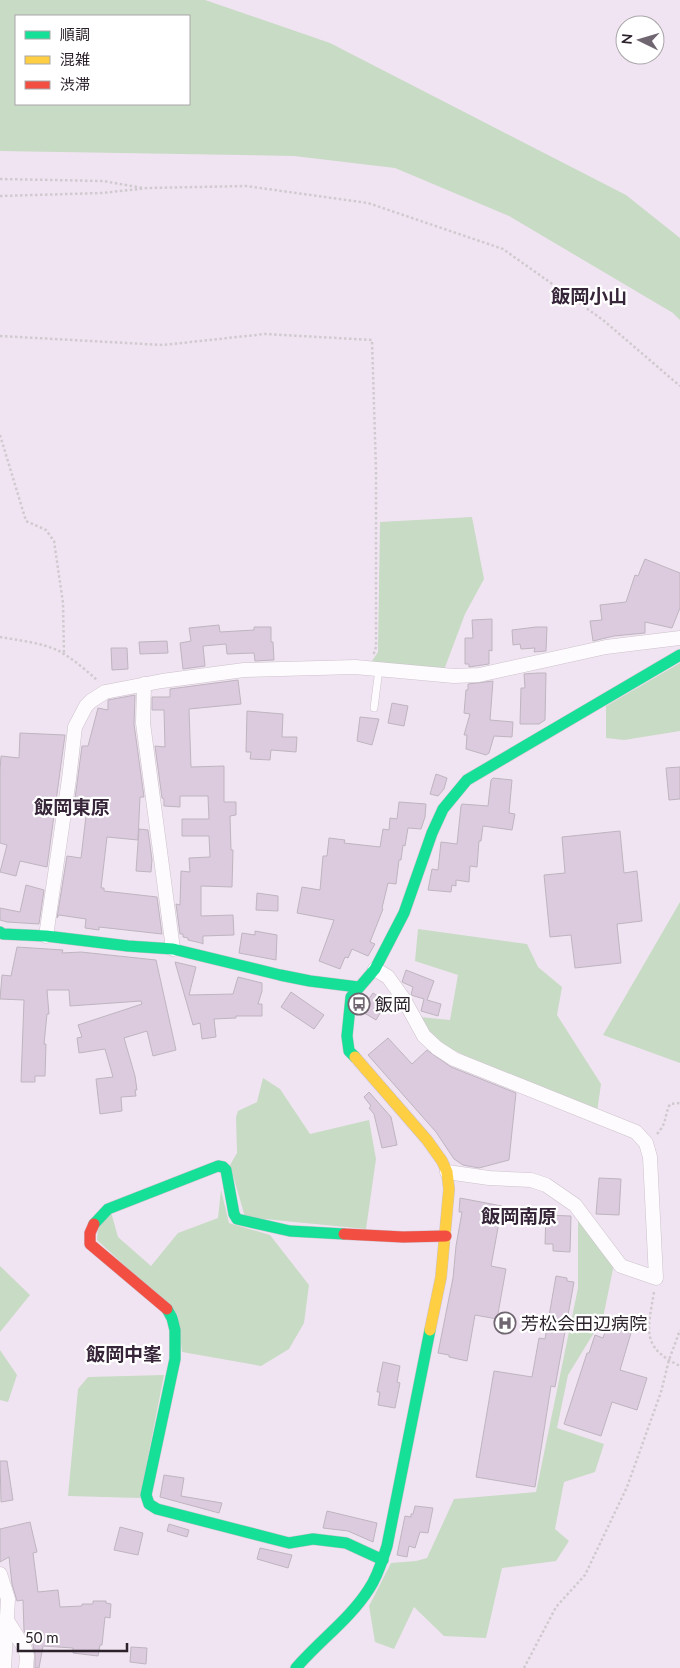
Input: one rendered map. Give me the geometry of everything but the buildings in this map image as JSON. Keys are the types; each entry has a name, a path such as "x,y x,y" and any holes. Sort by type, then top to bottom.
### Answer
{"street":[{"path":"46,936 75,727 86,706 105,692 144,684 244,670 355,667 454,676 478,675 606,647 680,638"},
{"path":"296,1668 367,1592 383,1560 441,1276 446,1236 449,1189 447,1172 442,1161 427,1140 349,1051 347,1036 351,997 375,969 404,913 432,833 443,809 467,780 680,655"},
{"path":"144,684 144,723 173,950"},
{"path":"1,936 46,936 173,950 310,981 358,987"},
{"path":"375,969 388,977 403,998 424,1036 454,1060 636,1132 646,1143 650,1157 656,1278 621,1266 575,1205 546,1185 531,1180 489,1178 447,1172"},
{"path":"383,1560 346,1543 313,1539 289,1543 157,1509 148,1504 146,1495 174,1359 175,1325 173,1318 164,1305 90,1244 89,1233 91,1227 108,1209 218,1166 226,1170 234,1214 237,1219 290,1231 403,1237 446,1236"},
{"path":"0,1574 8,1599 4,1668"},
{"path":"8,1622 24,1648 27,1656 26,1668"}],"lane":[{"path":"374,708 379,669"}],"path":[{"path":"0,179 103,181 148,188"},
{"path":"0,196 102,193 148,188 246,186 368,203 504,249 603,320 680,386"},
{"path":"0,336 163,345 265,334 372,340 376,470 376,647 371,659 355,667"},
{"path":"0,435 26,521 46,530 54,541 63,604 64,655"},
{"path":"0,637 24,641 56,650 100,684"},
{"path":"646,1143 664,1126 666,1112 670,1104 680,1103"},
{"path":"656,1278 649,1328 652,1345 659,1354 680,1366"},
{"path":"524,1668 556,1607 585,1576 627,1488 662,1392 669,1360 680,1330"}],"green space":[{"path":"0,0 205,0 330,43 626,195 680,238 680,320 673,313 509,216 395,168 294,156 0,151"},
{"path":"472,517 484,579 465,614 444,670 370,664 378,652 380,522"},
{"path":"680,663 680,731 624,740 606,738 606,706"},
{"path":"680,902 680,1063 603,1035"},
{"path":"418,929 527,944 538,967 562,987 557,1015 601,1084 597,1112 510,1077 443,1045 430,1033 420,1017 450,1020 458,975 415,961"},
{"path":"263,1078 280,1089 310,1134 369,1120 376,1159 366,1229 245,1217 230,1165 237,1153 236,1117 238,1111 257,1102"},
{"path":"221,1190 229,1223 270,1235 309,1285 304,1323 289,1349 261,1366 182,1352 178,1315 97,1240 98,1228 111,1212 118,1237 151,1266 178,1233 218,1218"},
{"path":"578,1218 614,1264 603,1318 568,1375 557,1428 604,1444 595,1472 564,1482 555,1529 569,1541 556,1561 502,1568 486,1638 444,1636 414,1607 394,1649 375,1642 369,1606 391,1563 427,1558 454,1499 536,1492 578,1288"},
{"path":"0,1266 30,1295 0,1332"},
{"path":"0,1350 17,1375 8,1402 0,1400"},
{"path":"164,1375 140,1498 68,1496 78,1389 88,1377"}],"traffic: fast":[{"path":"355,1057 349,1051 347,1036 351,997 375,969 404,913 432,833 443,809 467,780 680,655"},
{"path":"0,932 3,934 46,936 128,946 173,949 280,975 358,987"},
{"path":"94,1224 108,1209 218,1166 226,1170 234,1214 237,1219 290,1231 344,1234"},
{"path":"167,1309 175,1330 175,1359 146,1495 149,1504 157,1509 289,1543 313,1539 346,1543 383,1560"},
{"path":"296,1668 353,1610 375,1579 387,1546 430,1330"}],"traffic: slow":[{"path":"355,1057 427,1140 442,1161 447,1172 449,1189 441,1277 430,1330"}],"traffic: jam":[{"path":"94,1224 90,1233 90,1244 167,1309"},
{"path":"344,1234 403,1237 446,1236"}],"place":[{"name":"飯岡","path":"359,1004"},
{"name":"芳松会田辺病院","path":"505,1323"}],"district":[{"name":"飯岡小山","path":"589,295"},
{"name":"飯岡東原","path":"72,806"},
{"name":"飯岡南原","path":"519,1215"},
{"name":"飯岡中峯","path":"124,1353"}]}
